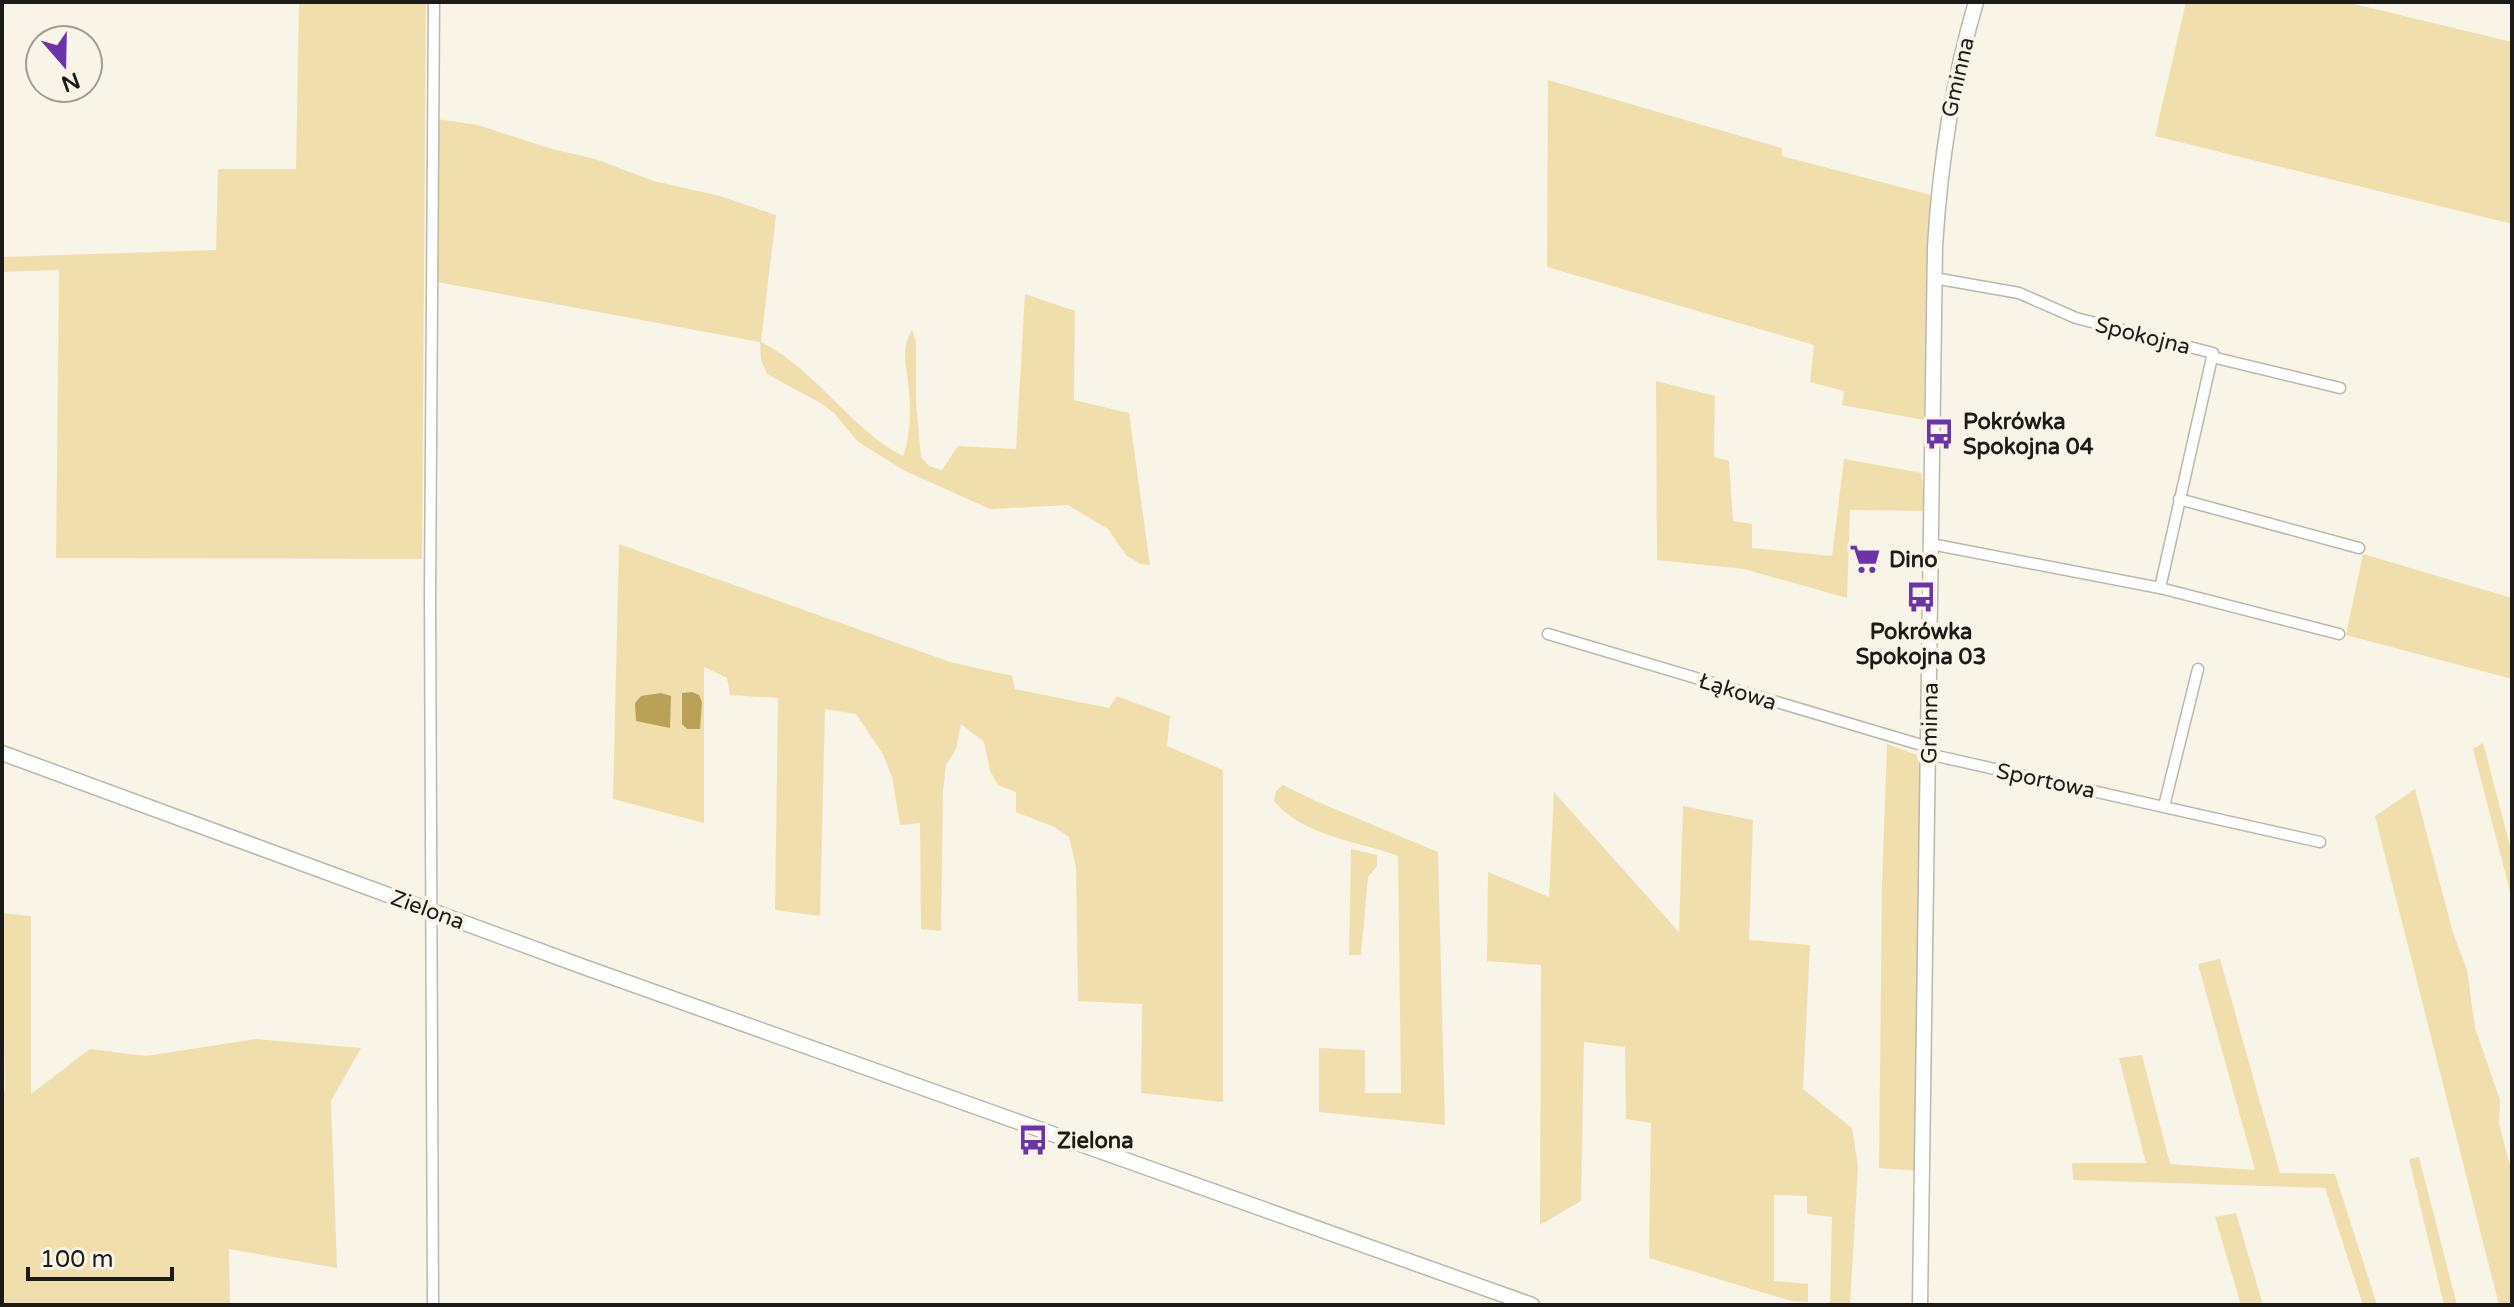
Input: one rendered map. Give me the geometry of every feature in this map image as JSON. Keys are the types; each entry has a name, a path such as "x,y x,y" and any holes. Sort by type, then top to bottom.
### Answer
{"street":[{"path":"433,1305 430,910 434,2"},
{"name":"Gminna","path":"1920,1305 1934,278 1939,175 1946,127 1958,66 1976,2"},
{"name":"Spokojna","path":"1934,278 2019,293 2076,318 2213,353 2160,588"},
{"path":"2212,357 2340,388"},
{"path":"2179,499 2359,548"},
{"path":"1931,544 2160,588 2339,634"},
{"name":"Łąkowa","path":"1548,634 1928,751"},
{"path":"2164,806 2198,669"},
{"name":"Sportowa","path":"1928,751 2320,842"},
{"name":"Zielona","path":"2,753 430,910 1532,1305"}],"shaded area":[{"path":"299,2 426,2 422,559 56,558 59,270 2,272 2,257 216,250 218,169 296,169"},
{"path":"2186,2 2346,2 2512,42 2512,224 2155,136"},
{"path":"1548,80 1782,148 1782,156 1931,195 1924,420 1842,405 1844,391 1810,382 1814,345 1547,267"},
{"path":"437,119 478,125 595,159 654,181 720,196 776,215 761,342 800,368 866,430 903,456 910,416 905,353 912,330 916,341 916,402 921,457 929,466 942,470 958,446 1016,449 1025,294 1075,311 1074,400 1129,413 1150,565 1140,564 1126,555 1108,529 1068,505 990,509 903,470 857,441 834,413 822,404 767,374 761,360 760,342 437,282"},
{"path":"1656,381 1715,396 1714,457 1729,461 1733,521 1752,524 1752,548 1832,556 1844,459 1922,473 1924,511 1850,510 1847,598 1744,569 1657,560"},
{"path":"619,544 950,662 1012,676 1015,689 1109,708 1117,696 1170,716 1167,746 1223,770 1223,1102 1141,1093 1142,1004 1078,1001 1076,867 1069,837 1054,827 1016,812 1016,792 998,785 990,771 984,742 961,724 956,749 946,765 943,791 941,931 921,929 920,823 900,825 892,777 883,754 856,714 825,709 820,916 775,910 778,698 730,695 727,678 704,667 704,823 613,799"},
{"path":"2363,554 2512,598 2512,679 2346,635"},
{"path":"661,693 671,696 670,728 636,721 635,703 641,696"},
{"path":"682,693 699,695 702,702 700,729 687,729 682,724"},
{"path":"2483,743 2512,853 2512,899 2473,749"},
{"path":"1887,744 1920,756 1917,1171 1879,1168"},
{"path":"1283,785 1438,852 1445,1125 1319,1112 1319,1048 1365,1050 1365,1093 1401,1093 1398,856 1332,836 1300,822 1274,801 1276,791"},
{"path":"2415,789 2453,933 2467,970 2475,1028 2500,1100 2499,1124 2512,1172 2512,1305 2499,1305 2375,816"},
{"path":"1554,792 1679,932 1683,806 1753,820 1749,940 1810,945 1803,1089 1852,1128 1858,1166 1850,1305 1830,1305 1832,1217 1807,1214 1807,1196 1774,1195 1774,1281 1808,1284 1808,1302 1791,1301 1649,1258 1651,1123 1626,1119 1625,1047 1584,1042 1581,1201 1540,1225 1541,965 1487,961 1488,872 1549,897"},
{"path":"1351,849 1377,855 1377,866 1368,877 1361,955 1349,955"},
{"path":"2,913 31,916 31,1094 90,1049 146,1056 256,1039 361,1048 331,1101 337,1268 229,1249 230,1305 2,1305 2,1091 5,1090"},
{"path":"2220,959 2280,1173 2335,1174 2377,1305 2363,1305 2325,1188 2073,1180 2072,1163 2146,1163 2119,1058 2142,1055 2170,1164 2255,1170 2198,964"},
{"path":"2419,1157 2457,1305 2444,1305 2409,1159"},
{"path":"2236,1213 2263,1305 2241,1305 2215,1217"}],"place":[{"name":"Pokrówka Spokojna 04","path":"1939,434"},
{"name":"Dino","path":"1865,559"},
{"name":"Pokrówka Spokojna 03","path":"1921,597"},
{"name":"Zielona","path":"1033,1140"}]}
